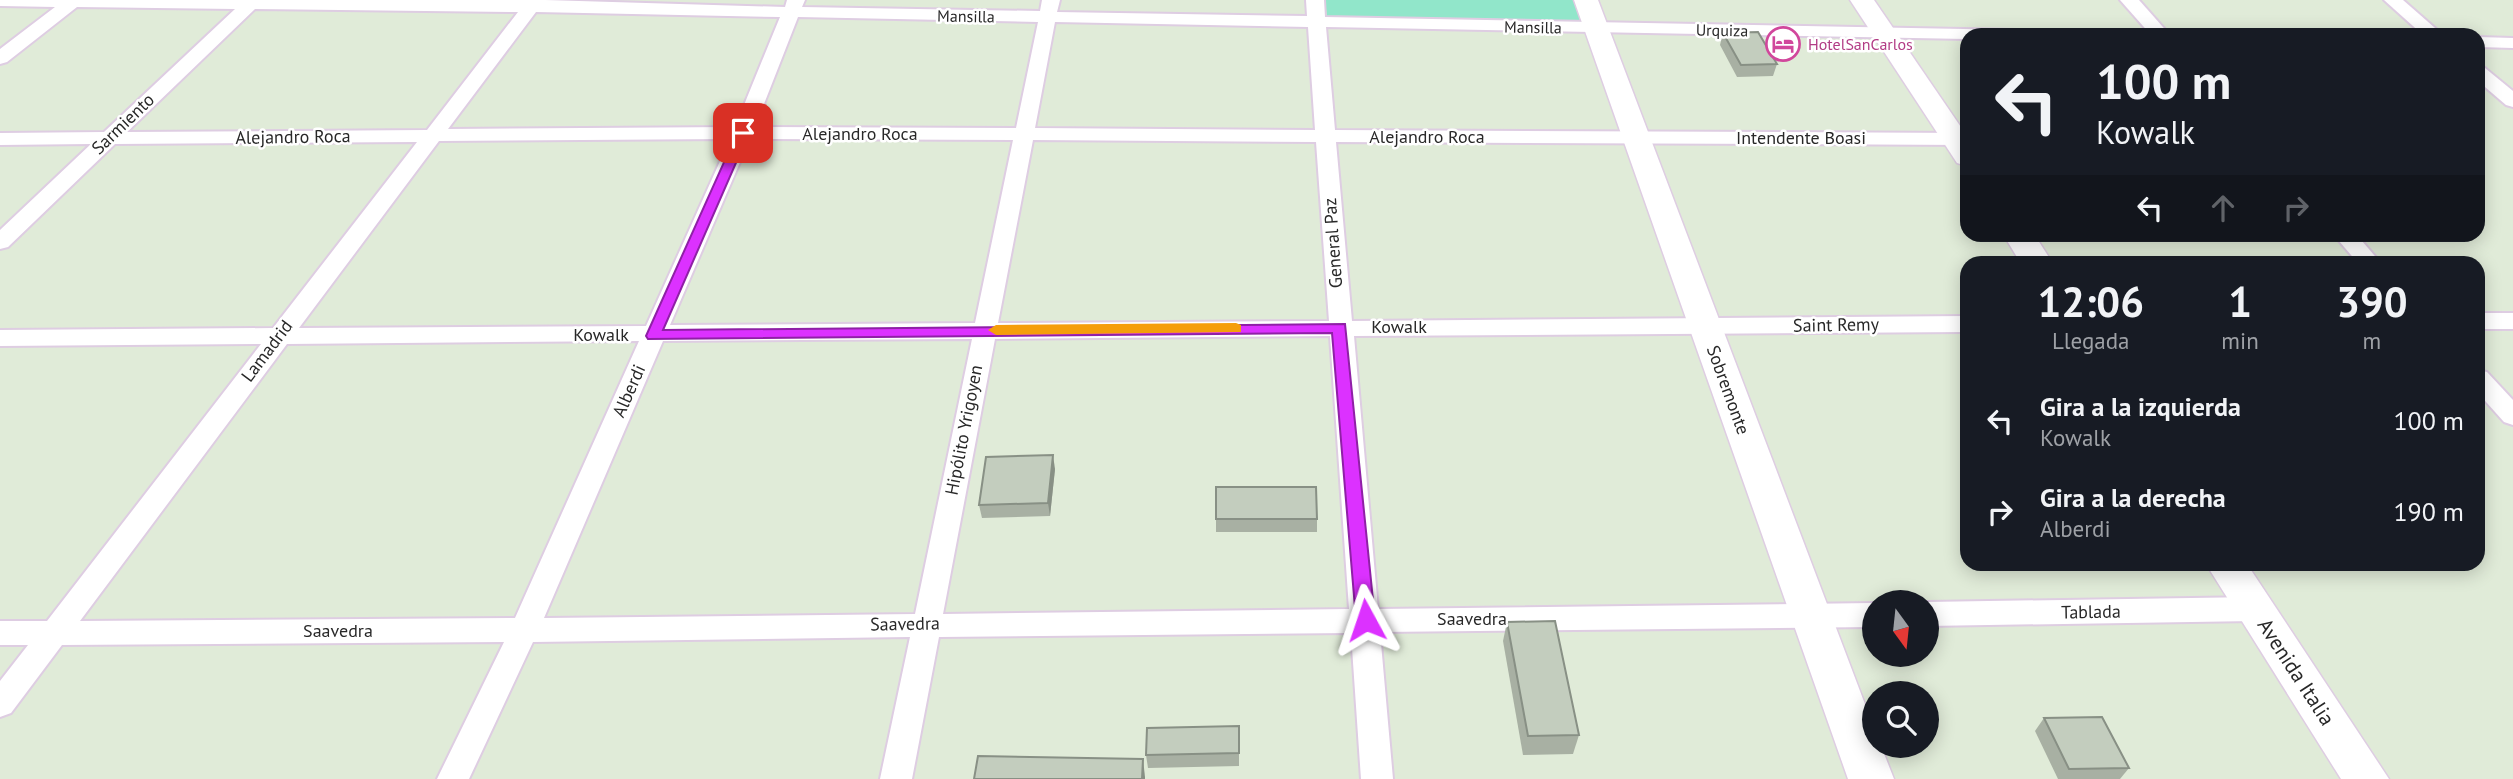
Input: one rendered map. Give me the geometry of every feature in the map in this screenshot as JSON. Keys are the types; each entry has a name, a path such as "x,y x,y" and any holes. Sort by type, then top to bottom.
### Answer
{"main road":[{"path":"1862,0 1960,141"},
{"name":"Sobremonte","path":"1591,14 1871,779"},
{"name":"Avenida Italia","path":"2231,571 2366,779"}],"street":[{"path":"2129,0 2155,28"},
{"path":"2393,0 2426,28"},
{"name":"Mansilla","path":"0,1 208,2 248,6 534,4 1591,14"},
{"path":"0,58 71,3"},
{"name":"Lamadrid","path":"0,704 279,334 534,4"},
{"name":"Sarmiento","path":"0,242 248,6"},
{"name":"Alberdi","path":"453,779 524,630 743,133 793,6"},
{"name":"Hipólito Yrigoyen","path":"895,779 1050,9"},
{"name":"General Paz","path":"1316,11 1377,779"},
{"name":"Urquiza","path":"1591,14 1882,32 1960,34"},
{"path":"2485,42 2513,43"},
{"path":"2485,78 2513,101"},
{"name":"Alejandro Roca","path":"0,139 743,133 1636,138"},
{"name":"Intendente Boasi","path":"1636,138 1960,145"},
{"path":"2350,242 2363,256"},
{"path":"2485,321 2513,321"},
{"name":"Saint Remy","path":"1706,327 1960,324"},
{"name":"Kowalk","path":"0,338 279,334 653,336 984,330 1706,327"},
{"path":"2485,386 2513,416"},
{"name":"Tablada","path":"1939,614 2255,609"},
{"path":"1811,616 1862,615"},
{"name":"Saavedra","path":"0,633 1811,616"}],"shaded area":[{"path":"1325,0 1574,0 1581,22 1327,18"}],"building":[{"path":"1758,32 1777,64 1741,65 1723,33"},
{"path":"1053,455 1048,503 979,505 986,457"},
{"path":"1216,487 1316,487 1317,519 1216,519"},
{"path":"1555,621 1579,735 1528,736 1507,622"},
{"path":"2102,717 2129,768 2069,769 2044,718"},
{"path":"1239,726 1239,753 1146,755 1147,728"},
{"path":"978,756 1143,759 1142,779 974,779"}],"slow traffic":[{"path":"996,330 1236,328"}],"place":[{"name":"HotelSanCarlos","path":"1783,44"}],"route":[{"path":"743,133 653,336 1340,328 1366,620"}]}
